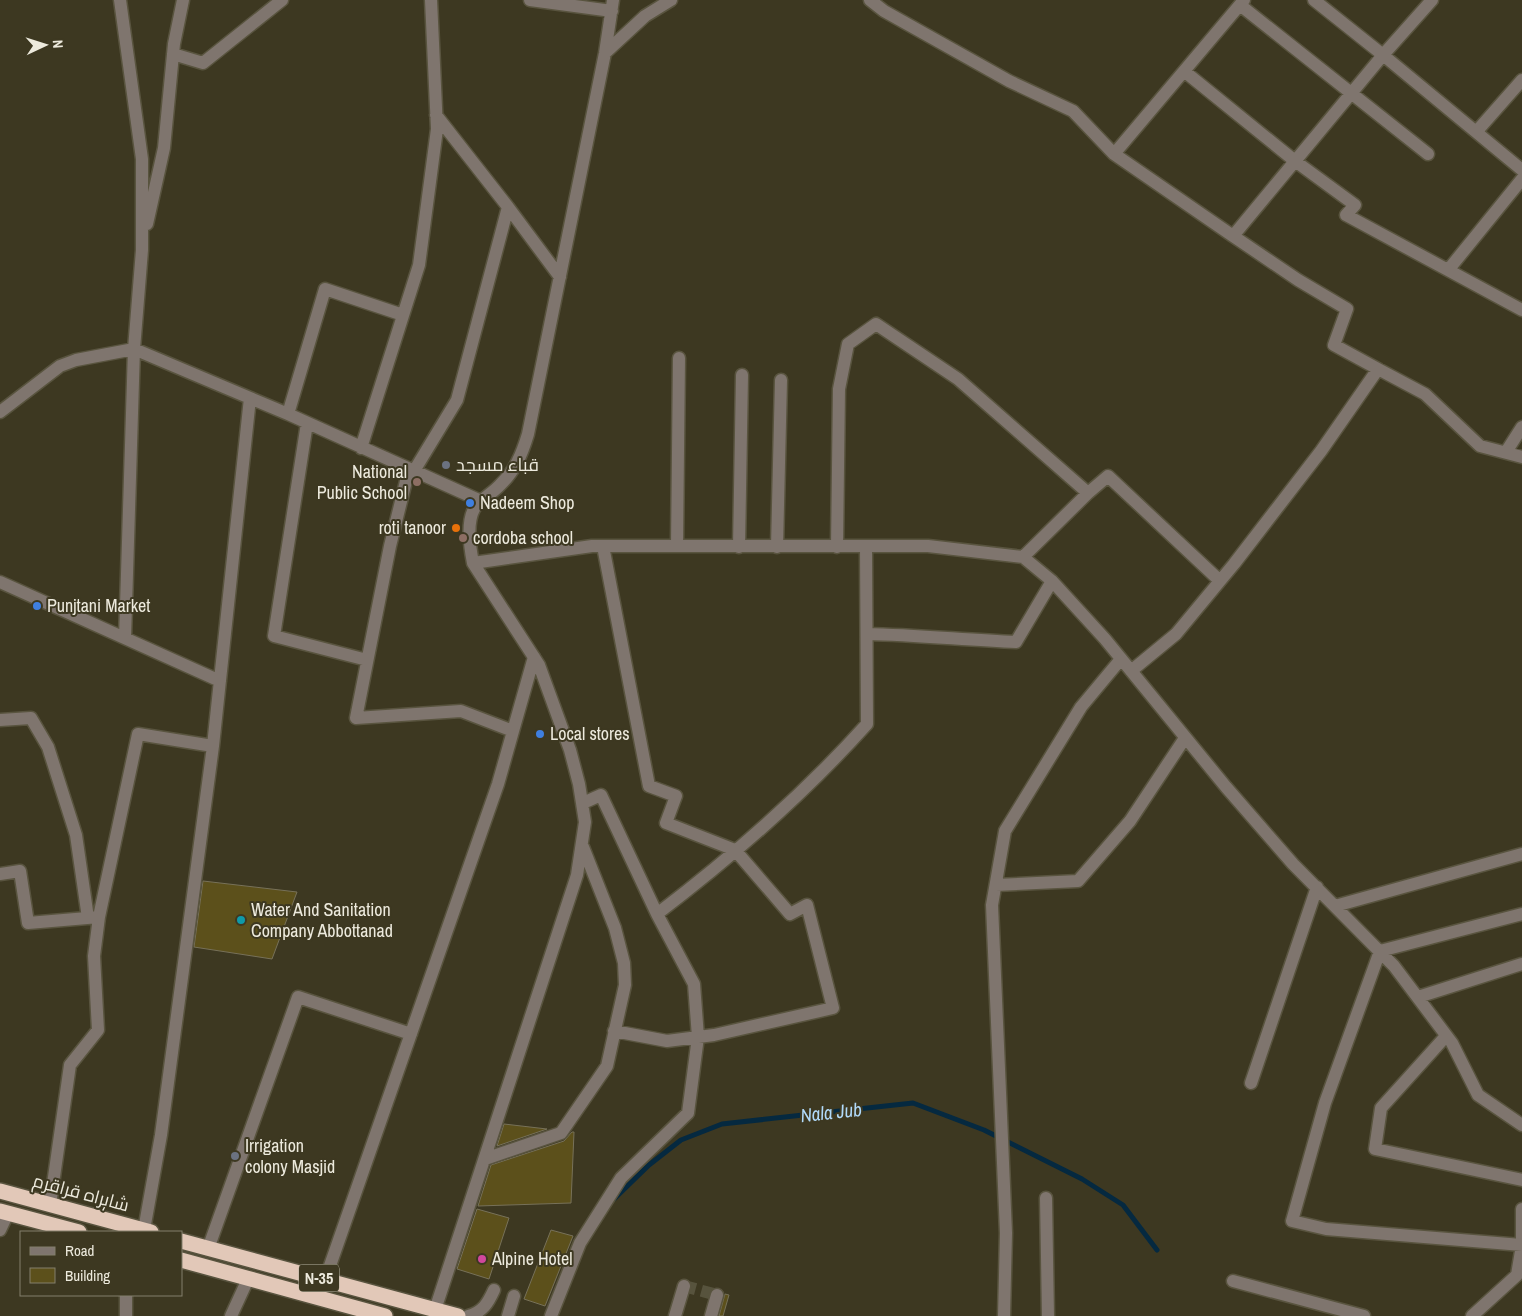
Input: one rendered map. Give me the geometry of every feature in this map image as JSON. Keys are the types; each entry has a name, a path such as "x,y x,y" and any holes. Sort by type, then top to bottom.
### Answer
{"highway":[{"name":"شاہراہ قراقرم","path":"0,1191 148,1231"},
{"path":"4,1212 75,1231"},
{"name":"N-35","path":"182,1241 458,1316"},
{"name":"N-35","path":"182,1260 385,1316"}],"street":[{"path":"120,0 142,159 142,250 134,349 125,638"},
{"path":"142,250 164,148 182,0"},
{"path":"174,54 203,63 282,0"},
{"path":"361,448 419,265 437,128 431,0"},
{"path":"435,1310 577,875 583,847 585,822 583,803 570,750 539,665 473,563 470,550 471,520 474,509 499,486 522,454 605,53 612,5 530,0"},
{"path":"605,53 645,16 671,0"},
{"path":"870,0 884,10 1009,81 1073,112 1114,154 1298,280 1347,309 1334,345 1425,394 1480,446 1522,457"},
{"path":"1314,0 1522,170"},
{"path":"1233,236 1350,92 1432,0"},
{"path":"1114,154 1242,2 1428,154"},
{"path":"1184,71 1295,161 1356,205 1346,214 1522,310"},
{"path":"1476,131 1522,80"},
{"path":"436,115 560,277"},
{"path":"1449,269 1522,179"},
{"path":"508,207 457,400 411,470 367,660 356,718 461,711 513,731"},
{"path":"288,414 325,289 403,315"},
{"path":"837,547 839,389 848,344 876,324 958,379 1088,493"},
{"path":"0,412 60,366 76,360 134,349 288,414 481,501"},
{"path":"677,546 679,358"},
{"path":"1131,671 1176,634 1234,564 1320,451 1378,369"},
{"path":"738,547 742,375"},
{"path":"777,547 781,380"},
{"path":"148,1231 213,746 250,398"},
{"path":"307,423 274,636 367,660"},
{"path":"1506,452 1522,427"},
{"path":"1023,557 1108,476 1219,580"},
{"path":"473,563 603,546 928,546 1023,557 1052,581 1131,671 1226,787 1317,887 1380,951 1418,997 1446,1036 1478,1094 1522,1124"},
{"path":"603,546 649,786 676,796 666,823 735,850 790,914 807,905 833,1008 698,1037 667,1041 614,1031"},
{"path":"657,914 735,850 826,770 867,724 866,546"},
{"path":"867,634 1016,642 1052,581"},
{"path":"0,582 220,681"},
{"path":"325,1280 498,784 534,656"},
{"path":"1004,1316 1006,1233 992,905 1004,832 1081,708 1121,660"},
{"path":"0,720 31,718 48,747 76,835 93,918 98,1030 70,1065 50,1205"},
{"path":"93,918 138,734 213,746"},
{"path":"996,885 1078,881 1130,821 1185,738"},
{"path":"551,1316 580,1243 621,1178 688,1113 698,1037 694,984 657,914 601,795 583,803"},
{"path":"485,1159 560,1132 606,1066 625,985 624,963 615,928 583,847"},
{"path":"1335,906 1522,854"},
{"path":"0,874 20,871 28,923 93,918"},
{"path":"1251,1083 1317,887"},
{"path":"1380,951 1522,914"},
{"path":"1380,951 1325,1103 1292,1221 1326,1229 1522,1245"},
{"path":"1418,997 1522,964"},
{"path":"208,1249 298,997 411,1034"},
{"path":"1446,1036 1381,1108 1375,1149 1522,1180"},
{"path":"1046,1198 1048,1316"},
{"path":"1472,1316 1517,1275 1522,1245 1522,1209"},
{"path":"0,1230 4,1212"},
{"path":"230,1316 248,1278"},
{"path":"1233,1281 1364,1316"},
{"path":"675,1316 684,1286"},
{"path":"468,1316 476,1314 487,1304 494,1290"},
{"path":"711,1316 717,1295"},
{"path":"126,1296 126,1316"},
{"path":"508,1316 514,1296"}],"building":[{"name":"Water And Sanitation Company Abbottanad","path":"203,881 297,892 272,959 194,947"},
{"path":"504,1124 547,1129 497,1146"},
{"path":"574,1132 571,1203 478,1206 491,1165 564,1141"},
{"path":"477,1209 509,1218 489,1279 457,1269"},
{"path":"551,1230 573,1236 545,1306 524,1299"},
{"path":"725,1294 729,1295 723,1316 719,1316"}],"waterway":[{"name":"Nala Jub","path":"613,1200 649,1165 681,1140 722,1124 913,1103 984,1130 1082,1179 1123,1205 1157,1250"}],"tunnel":[{"path":"684,1286 717,1295"}],"place":[{"name":"قباء مسجد","path":"446,465"},
{"name":"National Public School","path":"417,482"},
{"name":"Nadeem Shop","path":"470,503"},
{"name":"roti tanoor","path":"456,528"},
{"name":"cordoba school","path":"463,538"},
{"name":"Punjtani Market","path":"37,606"},
{"name":"Local stores","path":"540,734"},
{"name":"Water And Sanitation Company Abbottanad","path":"241,920"},
{"name":"Irrigation colony Masjid","path":"235,1156"},
{"name":"Alpine Hotel","path":"482,1259"}]}
